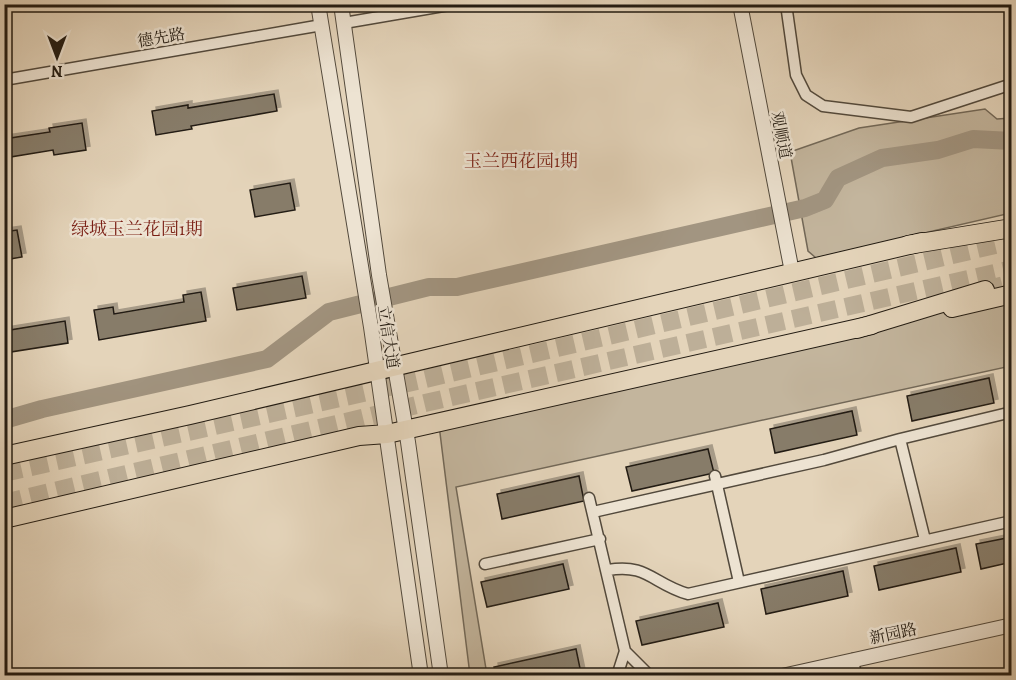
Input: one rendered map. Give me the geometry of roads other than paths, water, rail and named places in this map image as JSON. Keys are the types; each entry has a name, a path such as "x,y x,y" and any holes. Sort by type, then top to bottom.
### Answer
{"main road":[{"path":"4,456 1011,222"},
{"path":"908,245 1011,228"},
{"path":"857,329 985,290"},
{"path":"4,519 359,436 387,434 1011,294"}],"street":[{"name":"立信大道","path":"318,4 371,327 406,429 441,675"},
{"path":"343,15 426,4"},
{"path":"343,15 455,4"},
{"name":"观顺道","path":"740,4 794,272"},
{"name":"观顺道","path":"746,4 780,201"},
{"path":"786,4 796,75 806,95 823,106 911,117 1011,84"},
{"name":"立信大道","path":"343,15 387,323 387,434 421,675"},
{"name":"德先路","path":"4,75 322,22"},
{"name":"德先路","path":"4,80 322,22"},
{"path":"592,512 1011,412"},
{"path":"900,439 925,540"},
{"path":"716,481 739,582"},
{"path":"589,498 608,570 625,651 616,675"},
{"path":"608,570 636,568 672,590 687,594 1011,521"},
{"path":"485,564 600,539"},
{"name":"新园路","path":"804,675 855,666 1011,627"},
{"path":"625,651 650,675"},
{"name":"新园路","path":"782,675 855,666"}],"waterway":[{"path":"4,420 42,409 267,359 329,312 429,287 457,287 805,208 825,200 838,178 882,158 938,150 973,139 1012,141"}],"tunnel":[{"path":"4,473 421,380 1012,241"},
{"path":"4,503 425,403 1012,269"},
{"path":"985,290 1012,283"}],"district":[{"name":"玉兰西花园1期","path":"521,161"},
{"name":"绿城玉兰花园1期","path":"137,229"}]}
